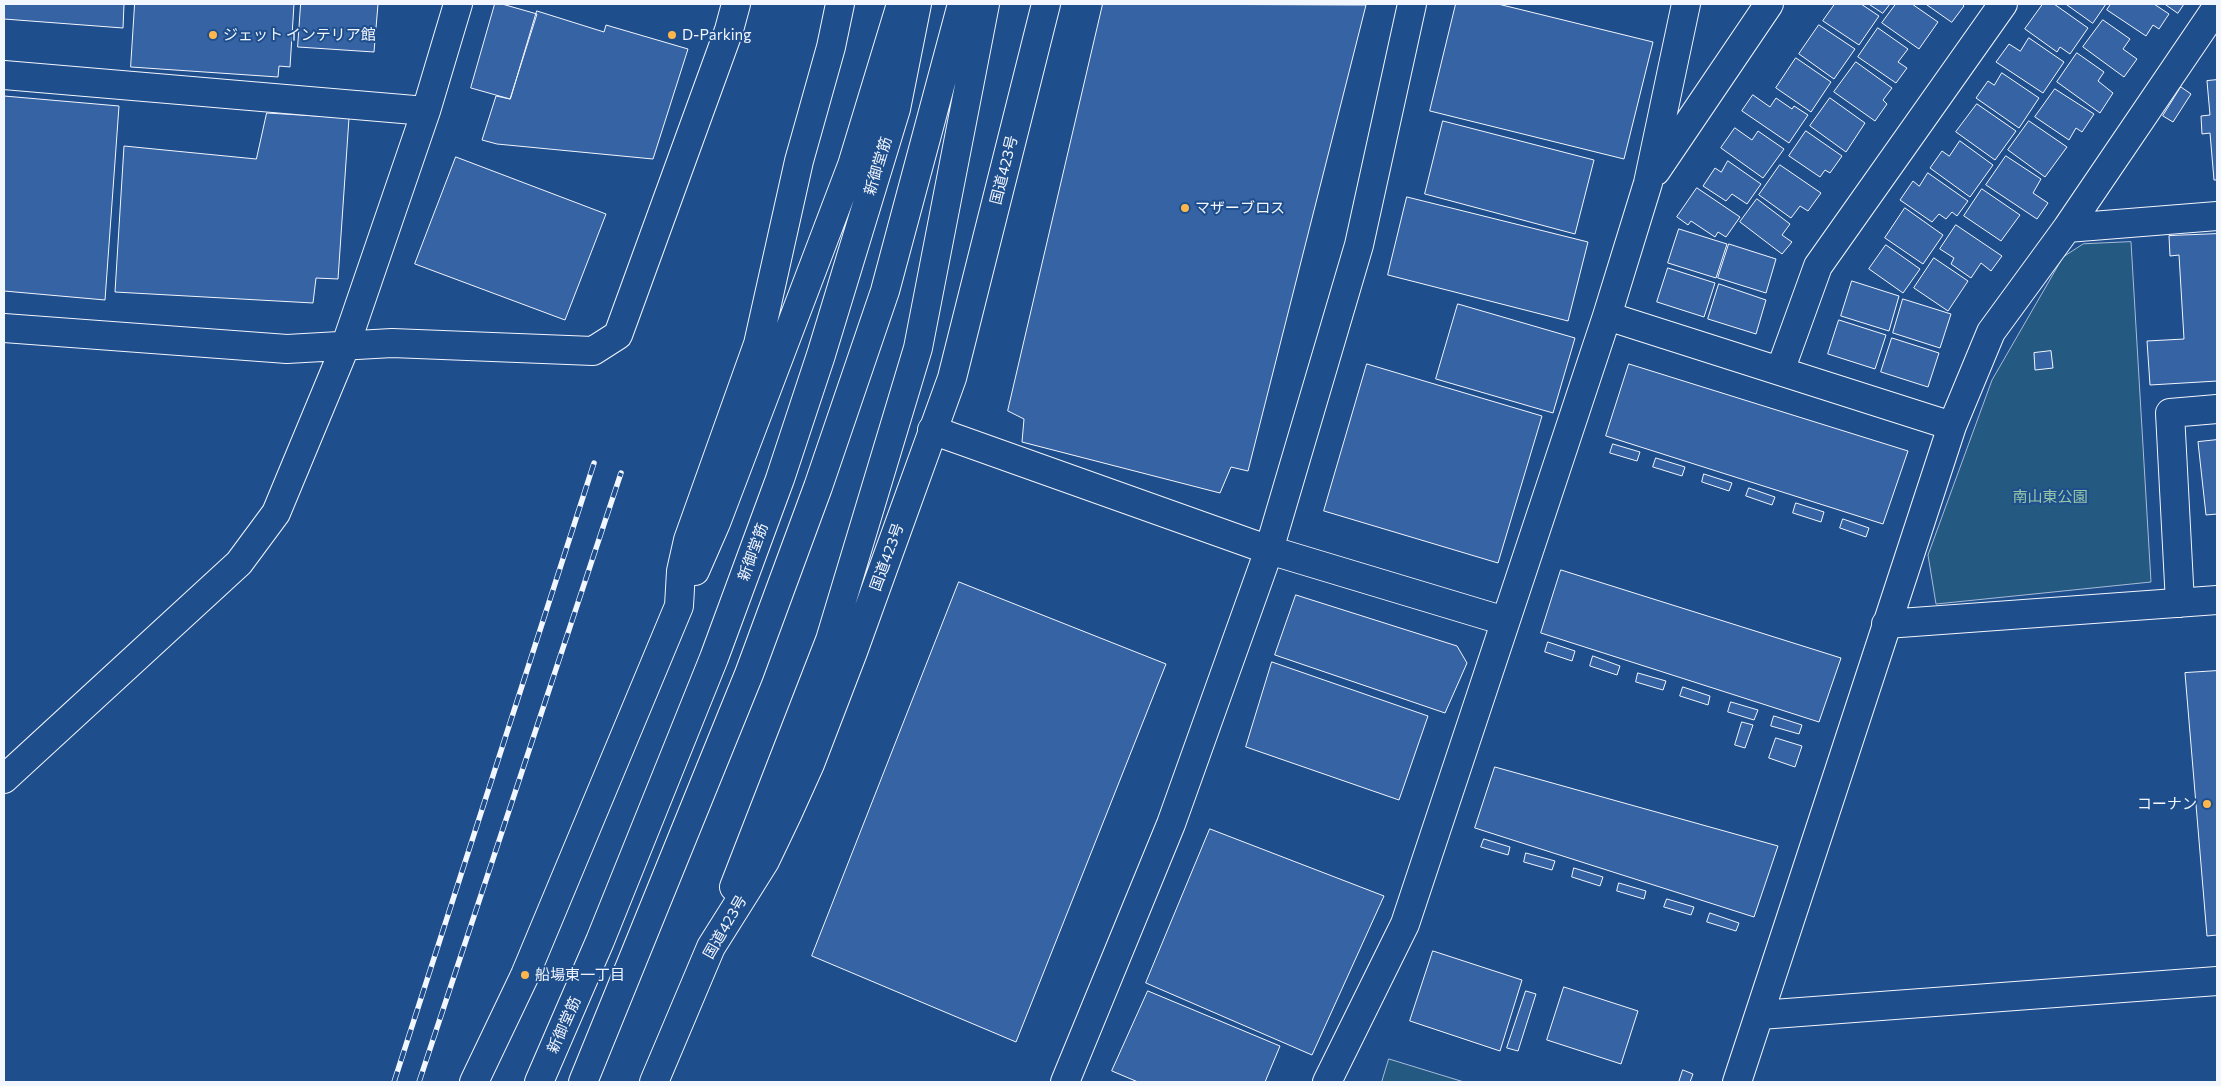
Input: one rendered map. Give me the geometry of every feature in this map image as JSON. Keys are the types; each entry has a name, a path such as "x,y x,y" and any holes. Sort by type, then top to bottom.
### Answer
{"main road":[{"path":"4,780 239,563 276,513 345,347 426,111 458,4"},
{"path":"4,328 287,349 392,343 593,351 618,335 729,30 736,4"},
{"path":"679,606 681,570 688,540 758,344 799,161 831,46 840,4"},
{"path":"474,1082 525,975 679,606 716,523 852,165 901,4"},
{"name":"新御堂筋","path":"539,1082 600,941 703,686 780,479 821,355 896,109 917,4"},
{"path":"583,1082 749,674 818,487 885,291 962,4"},
{"path":"711,947 830,640 918,348 985,4"},
{"name":"国道423号","path":"654,1082 711,947 765,862 810,764 854,652 952,378 1046,4"},
{"path":"1065,1082 1171,824 1269,550 1359,245 1412,4"},
{"path":"1327,1082 1405,924 1606,316 1648,183 1686,4"},
{"path":"1648,183 1769,4"},
{"path":"1780,371 1818,266 2004,4"},
{"path":"1737,1082 1952,426 1991,332 2067,228 2213,19"},
{"path":"4,76 426,111"},
{"path":"2067,228 2217,216"},
{"path":"1606,316 1952,426"},
{"path":"2180,603 2170,413 2217,409"},
{"path":"932,430 1269,550 1505,621"},
{"path":"1886,624 2217,600"},
{"path":"1760,1015 2217,981"}],"green space":[{"name":"南山東公園","path":"2131,242 2151,582 1936,604 1928,555 1992,380 2063,257 2083,244"},
{"path":"1389,1059 1464,1082 1382,1082"}],"building":[{"path":"4,4 124,4 123,28 4,19"},
{"name":"ジェット インテリア館","path":"135,4 294,4 290,67 279,66 278,77 131,67"},
{"path":"301,4 378,4 374,52 298,47"},
{"path":"495,4 502,4 537,14 510,99 471,88"},
{"name":"マザーブロス","path":"1103,4 1366,5 1248,471 1231,467 1220,493 1022,442 1024,419 1008,411"},
{"path":"1456,4 1498,4 1653,42 1624,159 1430,111"},
{"path":"1835,4 1861,4 1879,16 1859,45 1823,21"},
{"path":"1869,4 1890,4 1883,13"},
{"path":"1896,4 1912,4 1938,22 1919,49 1882,23"},
{"path":"1926,4 1962,4 1964,6 1952,22"},
{"path":"2043,4 2054,4 2088,28 2070,54 2060,47 2057,52 2025,29"},
{"path":"2066,4 2106,4 2093,23"},
{"path":"2111,4 2154,4 2169,14 2159,29 2153,25 2146,36 2107,10"},
{"path":"2165,4 2184,4 2178,13"},
{"path":"537,11 604,32 606,25 688,49 653,159 497,144 482,140 496,96 510,99"},
{"path":"2103,20 2130,39 2123,49 2137,59 2124,77 2083,47"},
{"path":"1819,25 1855,49 1834,79 1799,54"},
{"path":"1878,28 1908,49 1898,62 1907,68 1896,83 1858,57"},
{"path":"2029,38 2064,62 2043,93 1996,62 2009,44 2020,51"},
{"path":"2077,53 2104,72 2098,81 2113,93 2100,113 2057,82"},
{"path":"1796,58 1831,82 1811,112 1776,88"},
{"path":"1856,62 1892,88 1883,100 1887,104 1875,121 1834,92"},
{"path":"2002,73 2039,98 2019,128 1976,98 1988,81 1994,85"},
{"path":"2217,80 2217,180 2214,180 2210,133 2202,134 2201,116 2210,115 2207,81"},
{"path":"2181,87 2191,94 2173,122 2163,116"},
{"path":"2055,89 2094,114 2082,132 2076,128 2069,140 2035,117"},
{"path":"1753,95 1770,107 1776,98 1792,109 1794,106 1808,115 1789,143 1742,111"},
{"path":"4,96 119,106 105,300 4,291"},
{"path":"1830,98 1865,123 1846,152 1810,126"},
{"path":"1977,104 2016,131 1995,160 1956,132"},
{"path":"267,113 349,118 338,279 316,278 313,303 115,292 124,146 256,159"},
{"path":"1443,121 1594,160 1575,234 1425,194"},
{"path":"2029,121 2067,147 2045,177 2008,150"},
{"path":"1735,128 1752,140 1758,131 1784,149 1763,178 1721,148"},
{"path":"1806,131 1842,156 1830,173 1825,170 1820,177 1789,156"},
{"path":"1960,141 1993,165 1970,197 1930,168 1942,151 1949,156"},
{"path":"2006,156 2041,179 2033,193 2048,203 2037,219 1986,185"},
{"path":"456,157 606,214 565,320 415,264"},
{"path":"1728,161 1761,184 1747,204 1732,194 1726,201 1703,186 1715,168 1721,172"},
{"path":"1780,165 1821,193 1808,211 1800,206 1791,218 1759,195"},
{"path":"1928,173 1968,201 1957,216 1952,212 1946,219 1939,214 1932,222 1900,200 1913,181 1919,186"},
{"path":"1697,188 1740,217 1726,237 1718,232 1715,237 1691,221 1688,225 1677,217"},
{"path":"1982,189 2020,215 2001,241 1964,216"},
{"path":"1407,197 1588,242 1568,321 1388,275"},
{"path":"1757,199 1790,224 1782,235 1792,242 1782,254 1740,222"},
{"path":"1905,208 1943,235 1923,264 1885,238"},
{"path":"1956,225 2002,256 1991,271 1981,263 1971,278 1951,264 1954,258 1940,249"},
{"path":"1679,229 1727,244 1716,278 1668,263"},
{"path":"2217,234 2217,381 2150,385 2147,341 2184,339 2179,255 2170,256 2169,236"},
{"path":"1729,244 1776,259 1766,293 1718,278"},
{"path":"1886,245 1920,269 1903,293 1869,269"},
{"path":"1934,258 1968,281 1948,311 1914,288"},
{"path":"1668,268 1715,283 1704,317 1657,302"},
{"path":"1852,281 1899,296 1889,331 1841,316"},
{"path":"1719,284 1766,300 1756,334 1708,319"},
{"path":"1903,299 1951,314 1940,348 1893,333"},
{"path":"1458,304 1575,338 1553,413 1436,379"},
{"path":"1839,320 1886,335 1875,369 1828,354"},
{"path":"1892,338 1939,353 1928,387 1881,372"},
{"path":"2051,351 2053,368 2035,370 2034,353"},
{"path":"1367,364 1542,416 1498,563 1324,511"},
{"path":"1629,364 1908,451 1883,524 1606,436"},
{"path":"2217,440 2217,514 2206,515 2198,442"},
{"path":"1613,444 1640,452 1637,461 1610,453"},
{"path":"1656,458 1685,467 1682,476 1653,467"},
{"path":"1704,474 1732,483 1729,491 1702,482"},
{"path":"1749,488 1775,497 1772,505 1746,496"},
{"path":"1796,503 1824,512 1821,522 1793,513"},
{"path":"1843,519 1869,528 1866,537 1840,528"},
{"path":"1561,570 1841,658 1819,722 1541,633"},
{"path":"959,582 1166,664 1016,1042 812,956"},
{"path":"1296,595 1457,646 1467,663 1445,713 1275,655"},
{"path":"1548,642 1575,651 1572,661 1545,652"},
{"path":"1593,656 1620,666 1617,675 1590,666"},
{"path":"1272,662 1428,716 1399,800 1246,747"},
{"name":"コーナン","path":"2217,671 2217,935 2207,936 2185,673"},
{"path":"1638,673 1666,681 1663,690 1636,682"},
{"path":"1683,687 1710,696 1708,705 1680,696"},
{"path":"1731,702 1758,710 1754,720 1728,712"},
{"path":"1774,716 1802,725 1799,734 1771,726"},
{"path":"1742,722 1753,725 1745,748 1735,745"},
{"path":"1776,738 1802,746 1795,767 1769,758"},
{"path":"1495,767 1778,846 1754,917 1475,828"},
{"path":"1210,829 1384,896 1312,1055 1146,983"},
{"path":"1484,839 1510,847 1508,855 1481,847"},
{"path":"1526,853 1555,861 1552,870 1524,862"},
{"path":"1574,868 1603,877 1600,886 1572,877"},
{"path":"1619,883 1646,891 1644,899 1617,891"},
{"path":"1667,899 1694,907 1691,915 1664,907"},
{"path":"1710,913 1739,923 1736,931 1707,922"},
{"path":"1433,951 1522,980 1500,1051 1410,1021"},
{"path":"1564,987 1638,1011 1621,1064 1547,1040"},
{"path":"1148,991 1280,1046 1265,1082 1138,1082 1112,1071"},
{"path":"1526,991 1536,994 1518,1051 1507,1048"},
{"path":"1683,1070 1693,1074 1690,1082 1679,1082"}],"railway":[{"path":"394,1082 594,463"},
{"path":"419,1082 621,473"}],"place":[{"name":"ジェット インテリア館","path":"213,35"},
{"name":"D-Parking","path":"672,35"},
{"name":"マザーブロス","path":"1185,208"},
{"name":"コーナン","path":"2207,804"},
{"name":"船場東一丁目","path":"525,975"}]}
